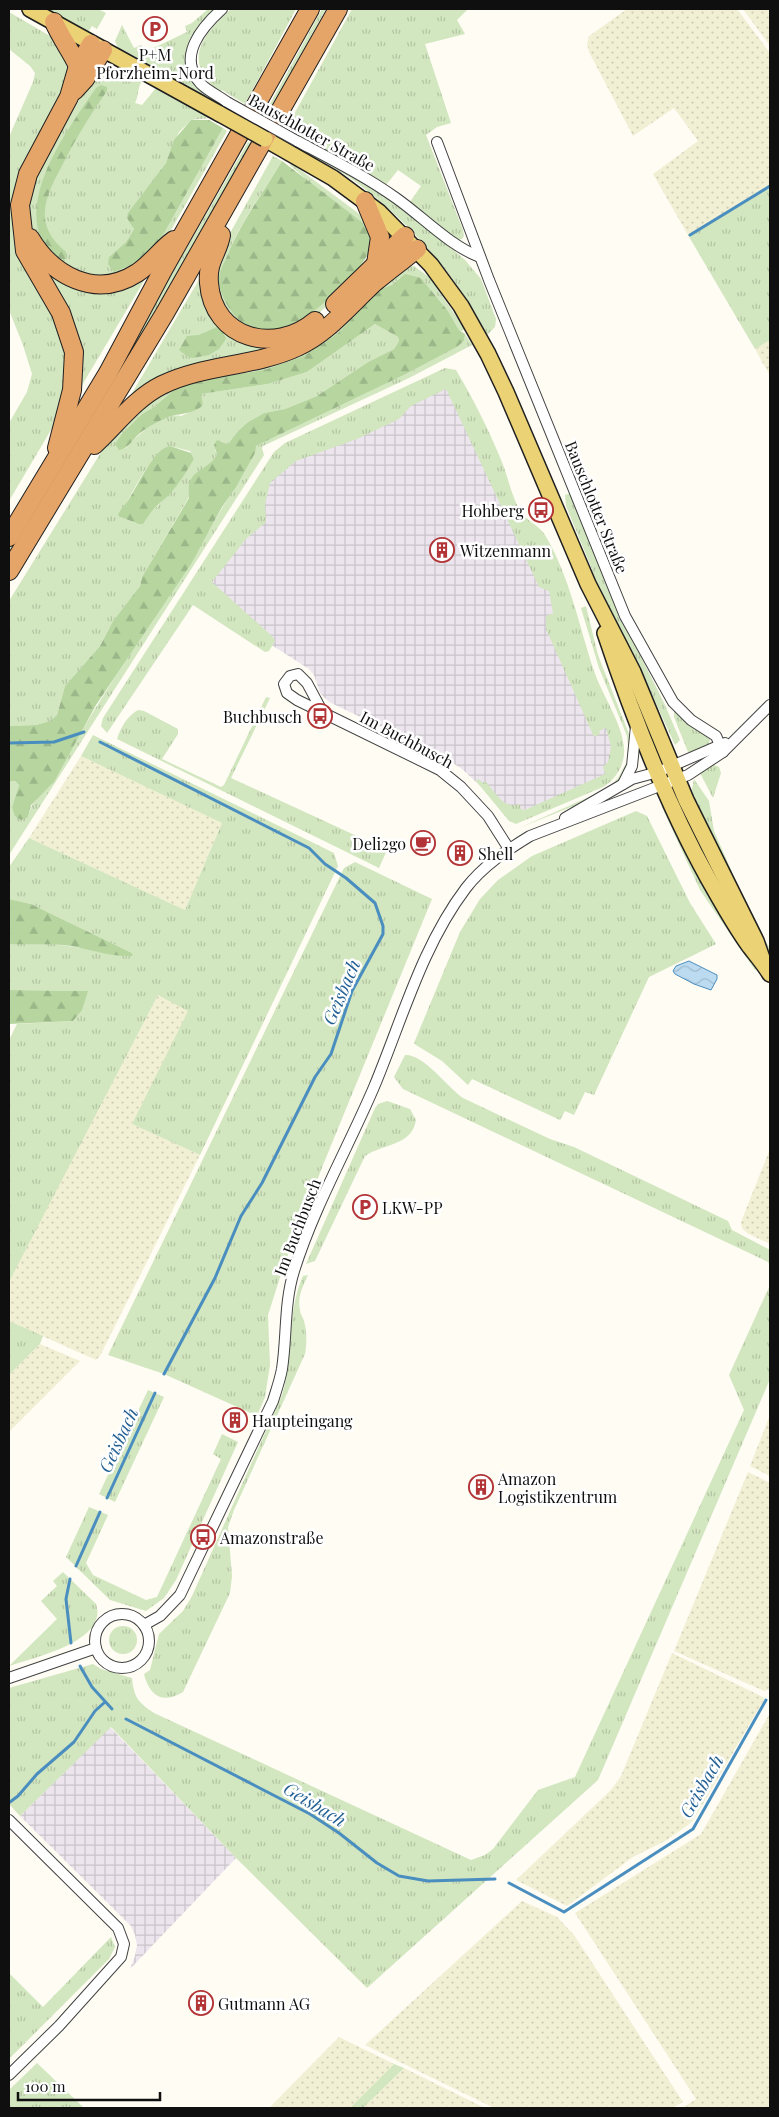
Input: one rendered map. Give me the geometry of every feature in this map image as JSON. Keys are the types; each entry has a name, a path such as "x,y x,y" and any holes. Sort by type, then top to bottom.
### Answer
{"highway":[{"path":"9,537 108,373 184,232 310,9"},
{"path":"9,571 79,458 226,208 338,9"},
{"path":"54,22 78,66"},
{"path":"52,467 72,390 74,352 61,313 25,251 21,197 28,174 69,97 78,66 97,47"},
{"path":"69,97 85,79 97,47"},
{"path":"365,201 380,237 376,264"},
{"path":"226,208 220,239 210,264 210,290 216,306 226,321 234,328 252,337 276,340 299,333 308,327 376,264 411,243"},
{"path":"22,225 37,251 51,266 73,279 98,283 114,282 136,274 165,246 184,232"},
{"path":"79,458 107,433 133,405 160,386 192,373 275,356 305,343 326,328 376,282 411,243"}],"main road":[{"path":"30,9 155,79 224,108 365,201 411,243 445,283 480,338 506,392 588,584 636,720 688,841 708,879 749,946 767,969"},
{"path":"588,584 633,672 686,800 756,941 767,969"}],"street":[{"name":"Bauschlotter Straße","path":"222,9 205,26 195,40 192,59 195,74 200,83 224,108 297,141 372,182 421,215 468,253 480,257"},
{"name":"Bauschlotter Straße","path":"437,142 480,257 625,616 673,702 691,720 716,736 722,749"},
{"path":"661,778 722,749 743,732 770,705"},
{"name":"Im Buchbusch","path":"322,711 440,770 461,787 488,816 509,848"},
{"path":"622,785 632,766 636,720"},
{"path":"661,778 676,772"},
{"name":"Im Buchbusch","path":"556,825 567,816 641,776 661,778"},
{"name":"Im Buchbusch","path":"144,1626 160,1616 180,1595 273,1402 282,1370 285,1318 298,1258 443,922 467,886 486,866 509,848 530,836 661,778"},
{"path":"124,1615 138,1620 144,1626 149,1640 148,1648 140,1662 126,1668 110,1666 99,1655 96,1648 98,1631 108,1619 124,1615"},
{"path":"9,1678 96,1648"},
{"path":"9,1820 118,1928 124,1944 121,1957 108,1974 9,2075"}],"shaded area":[{"path":"627,9 737,9 770,53 770,184 688,235 653,174 698,141 674,108 633,136 589,52 587,44 589,36"},
{"path":"743,9 770,9 770,46"},
{"path":"770,340 770,376 755,349"},
{"name":"Witzenmann","path":"444,381 554,585 614,747 607,784 505,816 489,794 462,769 442,756 329,702 320,693 314,675 309,669 192,594 271,471"},
{"path":"81,756 222,823 185,910 29,838"},
{"path":"158,995 189,1010 132,1124 200,1155 100,1356 96,1360 9,1321 9,1281"},
{"path":"770,1149 770,1244 747,1233 742,1228 741,1222"},
{"path":"40,1344 80,1361 9,1432 9,1375"},
{"path":"770,1415 770,1476 750,1466"},
{"path":"748,1472 770,1483 770,1689 764,1691 674,1651"},
{"path":"672,1653 765,1698 694,1819 667,1840 633,1857 567,1906 516,1880 611,1790 621,1776"},
{"path":"770,1713 770,2108 682,2108 696,2099 575,1913 701,1834"},
{"path":"110,1727 236,1858 130,1969 137,1945 131,1926 20,1816"},
{"path":"522,1901 557,1917 574,1935 683,2102 673,2108 494,2108 365,2045"},
{"path":"339,2037 394,2064 350,2108 269,2108"},
{"path":"404,2068 485,2108 363,2108"}],"green space":[{"path":"45,9 98,9 106,13 97,29 92,26 89,31 84,31"},
{"path":"208,9 218,9 192,38 198,87 207,97 119,50 115,41 122,25 134,48 141,45 145,52 187,32 185,26 192,23"},
{"path":"231,9 296,9 245,104 222,90 220,92 208,81 201,70 199,59 204,39"},
{"path":"322,9 326,9 267,116 264,115"},
{"path":"352,9 468,9 457,20 465,34 425,44 451,123 437,127 426,135 463,230 464,236 462,239 458,240 410,202 421,186 398,170 386,185 287,127"},
{"path":"9,12 50,36 63,46 71,72 12,209 14,234 47,296 70,358 61,413 9,501 9,423 27,392 32,374 9,310 9,137 33,82 35,73 30,66 9,49"},
{"path":"113,68 121,69 142,81 135,103 142,105 156,88 210,118 191,120 179,132 166,163 140,197 132,224 134,229 126,242 109,257 157,246 223,128 227,131 166,239 153,255 106,279 64,270 31,230 29,194 47,150 92,80 98,73"},
{"path":"101,85 107,87 107,91 72,147 54,181 46,206 45,217 48,229 54,240 66,252 65,260 62,263 44,245 37,223 38,200 44,175 56,151 83,106 96,88"},
{"path":"191,120 209,120 223,128 157,246 137,261 114,272 108,264 109,257 126,242 134,229 127,218 128,213 166,163 174,140"},
{"path":"248,142 252,144 160,304 9,553 9,548 111,379"},
{"path":"293,144 357,176 419,220 465,260 481,279 496,319 495,327 487,335 461,291 446,271 395,214 356,182 293,146"},
{"path":"273,156 282,161 236,235 223,267 219,285 225,301 288,327 331,295 367,258 362,222 311,184 290,165 291,163 358,213 367,222 374,252 321,311 298,329 288,332 235,323 216,295 220,251"},
{"path":"282,161 362,222 373,242 368,254 359,267 333,296 288,327 269,332 251,328 236,317 223,296 219,277 222,266 239,231"},
{"path":"770,184 770,340 755,349 688,235"},
{"path":"34,253 71,282 148,274 78,392 78,374"},
{"path":"414,266 429,277 465,329 459,330 448,311 421,278 400,278 381,291 338,333 305,356 264,370 200,380 176,388 154,407 142,414 135,422 125,449 143,431 158,421 173,416 181,416 203,405 200,394 268,384 307,372 375,324 398,337 399,341 394,349 368,362 317,396 285,409 264,413 248,422 228,444 221,441 215,450 217,454 213,461 195,474 189,497 142,577 140,586 113,621 100,646 65,686 57,715 50,721 36,725 9,726 9,601 113,433 166,387 257,365 369,295 408,267","holes":["170,446 190,451 194,459 175,486 152,511 136,523 120,517 141,477 156,456"]},
{"path":"203,273 227,328 311,333 128,400"},
{"path":"405,274 421,278 448,311 459,330 465,334 464,341 457,347 406,374 256,446 255,453 236,487 222,507 191,564 96,705 54,782 31,805 28,817 21,820 15,816 12,807 19,785 15,781 9,781 9,726 36,725 50,721 57,715 65,686 100,646 113,621 140,586 142,577 189,498 189,485 192,478 211,462 217,454 214,445 217,440 228,444 248,422 264,413 285,409 317,396 368,362 394,349 399,341 398,337 375,324 307,372 268,384 201,394 203,405 199,408 158,422 140,433 125,448 119,450 115,444 122,434 142,414 154,407 176,388 200,380 264,370 304,356 338,333 380,290 393,284"},
{"path":"217,327 222,330 226,339 219,349 209,355 192,358 179,350 187,336 199,335"},
{"path":"465,334 472,345 409,378 263,446 264,455 9,855 9,781 15,781 19,785 12,807 28,817 33,803 56,778 114,678 178,581 244,473 256,446 406,374 457,347 464,341"},
{"path":"445,368 456,370 462,380 502,462 519,509 545,535 568,585 594,671 623,739 623,761 619,771 612,780 603,787 516,824 509,821 476,781 478,779 483,783 485,781 504,802 513,805 519,804 522,810 527,809 605,774 603,767 608,762 611,746 606,728 599,731 600,734 594,737 546,629 546,616 553,613 549,591 539,587 446,389 411,406 399,419 357,439 296,461 270,483 265,505 266,522 246,539 212,582 273,637 275,641 269,651 265,652 193,605 107,733 101,726 103,718 274,452 285,443"},
{"path":"170,446 191,453 194,459 179,482 169,495 152,511 143,524 120,517 118,515 152,461 164,448"},
{"path":"571,493 622,619 665,705 680,740 675,745 637,662 613,624 590,573 592,569 566,506 565,495"},
{"path":"586,606 598,655 629,734 632,745 629,756 627,736 599,668 581,608"},
{"path":"266,697 270,698 231,778 387,850 379,868 117,739 131,715 138,710 144,711 178,729 178,734 162,759 221,787 224,785"},
{"path":"674,711 682,719 710,738 709,744 693,752 688,752 674,717"},
{"path":"93,735 334,853 338,866 200,1155 132,1124 188,1011 158,995 9,1282 9,1040 17,1024 73,1021 87,991 9,990 9,944 55,944 133,956 132,953 31,904 9,899 9,867 29,838 185,910 222,823 81,756"},
{"path":"626,763 628,764 620,780 601,795 519,828 607,789 618,778"},
{"path":"712,764 719,767 721,773 713,798 700,773 701,770"},
{"path":"694,779 709,801 714,831 751,915 770,949 770,964 693,797"},
{"path":"661,805 669,815 703,887 758,968 755,970 700,890"},
{"path":"636,811 647,816 690,903 716,944 649,977 594,1095 585,1092 574,1115 565,1111 560,1120 472,1079 468,1085 442,1061 414,1043 460,932 480,899 498,880 532,856"},
{"path":"355,862 432,899 283,1268 268,1315 270,1365 265,1397 257,1416 164,1374 108,1355 344,868"},
{"path":"9,899 31,904 132,953 133,956 110,954 63,945 9,944"},
{"path":"9,990 88,991 82,1010 73,1021 9,1024"},
{"path":"405,1055 412,1056 427,1065 463,1098 550,1139 574,1147 728,1221 732,1230 770,1250 770,1265 768,1262 403,1089 394,1077"},
{"path":"387,1101 410,1109 416,1120 413,1129 403,1140 365,1156 315,1261 306,1264 375,1108 378,1104"},
{"path":"308,1275 299,1301 306,1333 305,1354 228,1527 232,1576 230,1593 183,1692 176,1696 163,1698 149,1688 144,1674 150,1670 159,1634 183,1611 192,1596 282,1395 288,1365 294,1305 303,1276"},
{"path":"770,1285 770,1379 598,1780 367,1988 236,1858 111,1727 20,1816 9,1804 9,1688 93,1664 101,1669 132,1678 138,1699 154,1713 471,1860 485,1855 493,1849 538,1790 575,1777 744,1410 729,1375"},
{"path":"9,1321 43,1336 40,1344 9,1375"},
{"path":"148,1390 164,1397 115,1502 99,1494"},
{"path":"222,1434 238,1442 176,1580 164,1598 146,1611 110,1600 66,1557 89,1507 108,1515 86,1563 93,1575 146,1600 157,1597 221,1459 213,1454"},
{"path":"63,1572 96,1604 97,1617 91,1628 81,1638 51,1653 9,1666 57,1619 41,1601 57,1586 53,1581"},
{"path":"123,1626 133,1630 137,1640 133,1650 123,1654 113,1650 109,1640 113,1630"},
{"path":"111,1937 115,1947 109,1959 9,2059 9,1973 43,2007"},
{"path":"37,2063 84,2108 9,2108 9,2090"},
{"path":"394,2064 404,2068 363,2108 350,2108"}],"water":[{"path":"689,961 717,975 711,990 675,974 673,971 676,966"}],"waterway":[{"path":"690,235 770,186"},
{"path":"9,743 54,742 84,732"},
{"name":"Geisbach","path":"100,742 309,848 325,864 346,878 375,903 383,926 383,934 352,991 331,1054 315,1077 262,1183 241,1216 215,1278 164,1374"},
{"name":"Geisbach","path":"107,1498 155,1393"},
{"name":"Geisbach","path":"76,1566 100,1512"},
{"name":"Geisbach","path":"70,1579 66,1599 71,1643"},
{"name":"Geisbach","path":"80,1666 92,1687 112,1709"},
{"name":"Geisbach","path":"509,1883 564,1912 693,1829 766,1700"},
{"path":"10,1802 18,1796 37,1774 74,1742 95,1711 105,1702"},
{"name":"Geisbach","path":"126,1719 310,1814 339,1833 377,1863 399,1876 428,1881 495,1879"}],"place":[{"name":"P+M Pforzheim-Nord","path":"155,29"},
{"name":"Hohberg","path":"541,510"},
{"name":"Witzenmann","path":"442,550"},
{"name":"Buchbusch","path":"320,716"},
{"name":"Deli2go","path":"423,843"},
{"name":"Shell","path":"460,853"},
{"name":"LKW-PP","path":"365,1207"},
{"name":"Haupteingang","path":"235,1420"},
{"name":"Amazon Logistikzentrum","path":"481,1487"},
{"name":"Amazonstraße","path":"203,1537"},
{"name":"Gutmann AG","path":"201,2003"}]}
